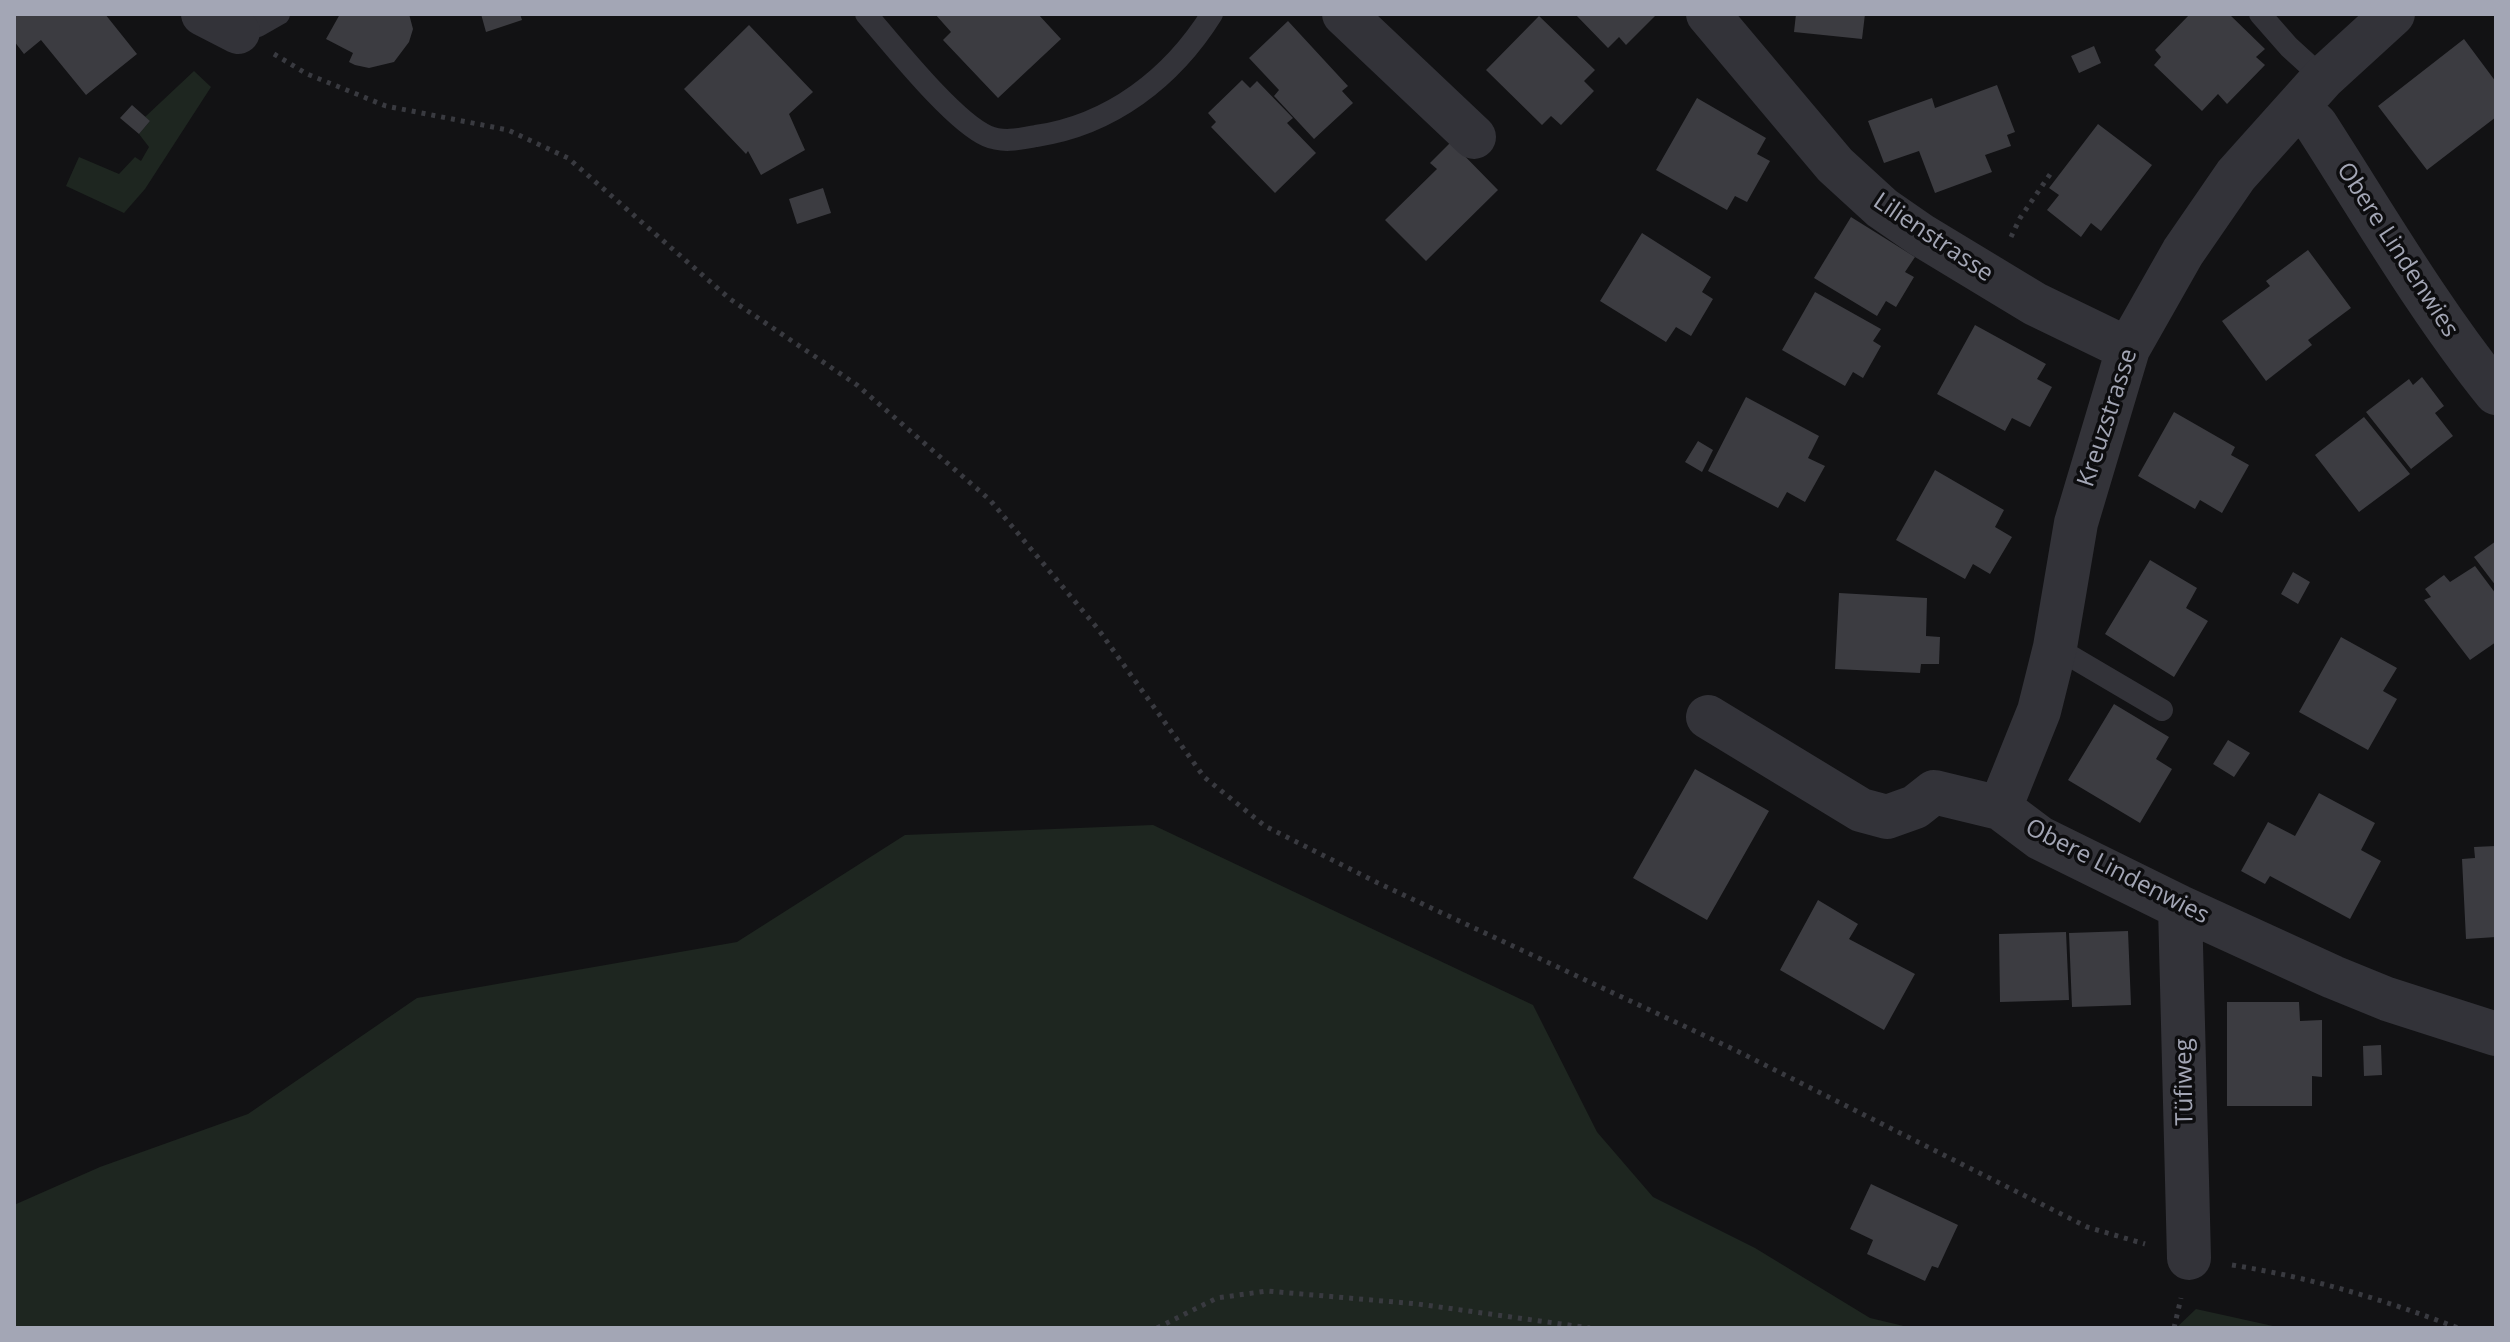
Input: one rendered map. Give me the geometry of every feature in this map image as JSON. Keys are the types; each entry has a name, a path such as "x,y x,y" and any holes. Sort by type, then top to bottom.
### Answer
{"street":[{"path":"1344,14 1474,137"},
{"name":"Lilienstrasse","path":"1708,14 1835,165 1882,208 2035,304 2128,349"},
{"name":"Kreuzstrasse","path":"2000,808 2039,711 2055,647 2083,497 2128,349 2201,224 2236,175 2310,93 2393,14"},
{"name":"Obere Lindenwies","path":"2310,93 2316,125 2430,303 2496,393"},
{"name":"Obere Lindenwies","path":"1708,717 1861,810 1887,817 1915,807 1934,792 2000,808 2040,838 2180,907 2373,994 2496,1034"},
{"name":"Tüfiweg","path":"2180,907 2189,1258"}],"lane":[{"path":"221,23 279,14"},
{"path":"866,14 950,107 987,136 1006,140 1072,128 1099,119 1128,102 1168,70 1212,14"},
{"path":"2260,14 2289,47 2310,93"},
{"path":"2055,647 2162,710"}],"path":[{"path":"221,23 307,74 386,106 508,130 568,158 730,299 857,385 990,500 1098,629 1204,777 1265,826 1378,883 1733,1049 2087,1227 2189,1258 2297,1275 2398,1305 2458,1328"},
{"path":"1992,278 2020,218 2053,170"},
{"path":"1157,1328 1217,1298 1267,1291 1418,1304 1590,1328"}],"shaded area":[{"path":"194,71 211,87 145,189 124,213 66,186 79,157 119,174 135,157 141,161 149,147 139,134 150,121 145,117"},
{"path":"1153,825 1533,1005 1597,1132 1653,1197 1755,1248 1870,1318 1912,1328 14,1328 14,1205 100,1167 248,1114 417,998 737,942 905,835"},
{"path":"2196,1309 2282,1328 2176,1328"}],"building":[{"path":"14,14 105,14 137,54 86,95 41,40 24,54 14,41"},
{"path":"340,14 409,14 413,29 409,42 394,62 369,68 349,62 353,53 326,39"},
{"path":"481,14 520,14 522,20 486,32"},
{"path":"935,14 1038,14 1061,39 998,98 943,40 951,32"},
{"path":"1575,14 1657,14 1626,45 1619,37 1608,48"},
{"path":"1796,14 1865,14 1862,39 1794,32"},
{"path":"2190,14 2229,14 2265,49 2256,57 2265,65 2227,104 2218,94 2202,111 2154,65 2161,57 2155,50"},
{"path":"1539,16 1595,70 1584,81 1594,91 1561,125 1551,116 1542,125 1486,70"},
{"path":"1288,21 1348,86 1342,91 1353,103 1314,139 1274,96 1279,90 1249,58"},
{"path":"749,25 813,92 789,114 805,150 761,175 748,151 746,154 684,89"},
{"path":"2464,39 2496,82 2496,117 2427,170 2378,106"},
{"path":"2094,46 2101,63 2079,73 2071,56"},
{"path":"1242,80 1250,88 1257,81 1293,118 1287,123 1316,153 1275,193 1211,127 1216,122 1208,113"},
{"path":"1997,85 2015,132 2007,135 2011,146 1985,155 1992,172 1935,193 1919,151 1884,163 1868,121 1932,98 1935,108"},
{"path":"1697,98 1766,138 1757,154 1770,161 1747,202 1735,196 1727,210 1656,170"},
{"path":"132,105 150,121 139,134 120,118"},
{"path":"2098,124 2152,165 2101,231 2091,223 2081,237 2047,210 2059,195 2049,188"},
{"path":"1451,142 1498,190 1426,261 1385,220 1437,169 1430,163"},
{"path":"823,188 831,213 797,224 789,199"},
{"path":"1851,217 1915,257 1905,272 1914,277 1896,307 1886,301 1877,316 1814,278"},
{"path":"1642,233 1711,277 1702,292 1713,299 1691,336 1676,327 1666,342 1600,301"},
{"path":"2308,250 2351,308 2308,340 2312,345 2266,381 2222,321 2270,286 2266,281"},
{"path":"1815,292 1881,329 1873,341 1881,346 1863,378 1853,372 1845,386 1782,350"},
{"path":"1975,325 2046,364 2037,379 2052,387 2030,427 2012,418 2005,431 1937,394"},
{"path":"2422,377 2444,406 2435,413 2453,436 2411,469 2366,412 2409,379 2413,385"},
{"path":"1746,397 1819,436 1808,458 1825,466 1805,502 1787,492 1778,508 1708,471"},
{"path":"2174,412 2235,447 2231,455 2249,465 2222,513 2200,500 2195,509 2138,476"},
{"path":"2364,417 2410,474 2359,512 2315,455"},
{"path":"1698,441 1713,450 1702,472 1685,462"},
{"path":"1935,470 2004,510 1995,527 2012,537 1990,574 1973,564 1965,579 1896,540"},
{"path":"2496,541 2496,586 2474,557"},
{"path":"2150,560 2197,588 2186,608 2208,621 2174,677 2105,634"},
{"path":"2475,566 2496,594 2496,642 2470,660 2424,600 2431,597 2425,589 2444,575 2450,582"},
{"path":"2293,572 2310,582 2298,604 2281,594"},
{"path":"1839,593 1927,598 1926,636 1940,637 1939,664 1921,664 1920,673 1835,669"},
{"path":"2341,637 2397,668 2383,691 2397,699 2368,750 2299,712"},
{"path":"2114,704 2169,737 2156,759 2172,769 2140,823 2068,780"},
{"path":"2228,740 2250,753 2234,777 2213,764"},
{"path":"1695,769 1769,811 1707,920 1633,878"},
{"path":"2319,793 2375,823 2361,850 2381,861 2350,919 2270,876 2265,884 2241,871 2268,822 2295,836"},
{"path":"2496,846 2496,937 2466,939 2462,859 2475,858 2474,847"},
{"path":"1818,900 1858,924 1849,939 1915,974 1884,1030 1780,970"},
{"path":"2128,931 2131,1005 2072,1007 2069,933"},
{"path":"2066,932 2069,1000 2000,1002 1999,934"},
{"path":"2227,1002 2299,1002 2300,1021 2322,1020 2322,1077 2312,1076 2312,1106 2227,1106"},
{"path":"2381,1045 2382,1075 2364,1076 2363,1046"},
{"path":"1871,1184 1958,1225 1938,1268 1932,1266 1925,1281 1867,1254 1873,1240 1850,1229"}]}
